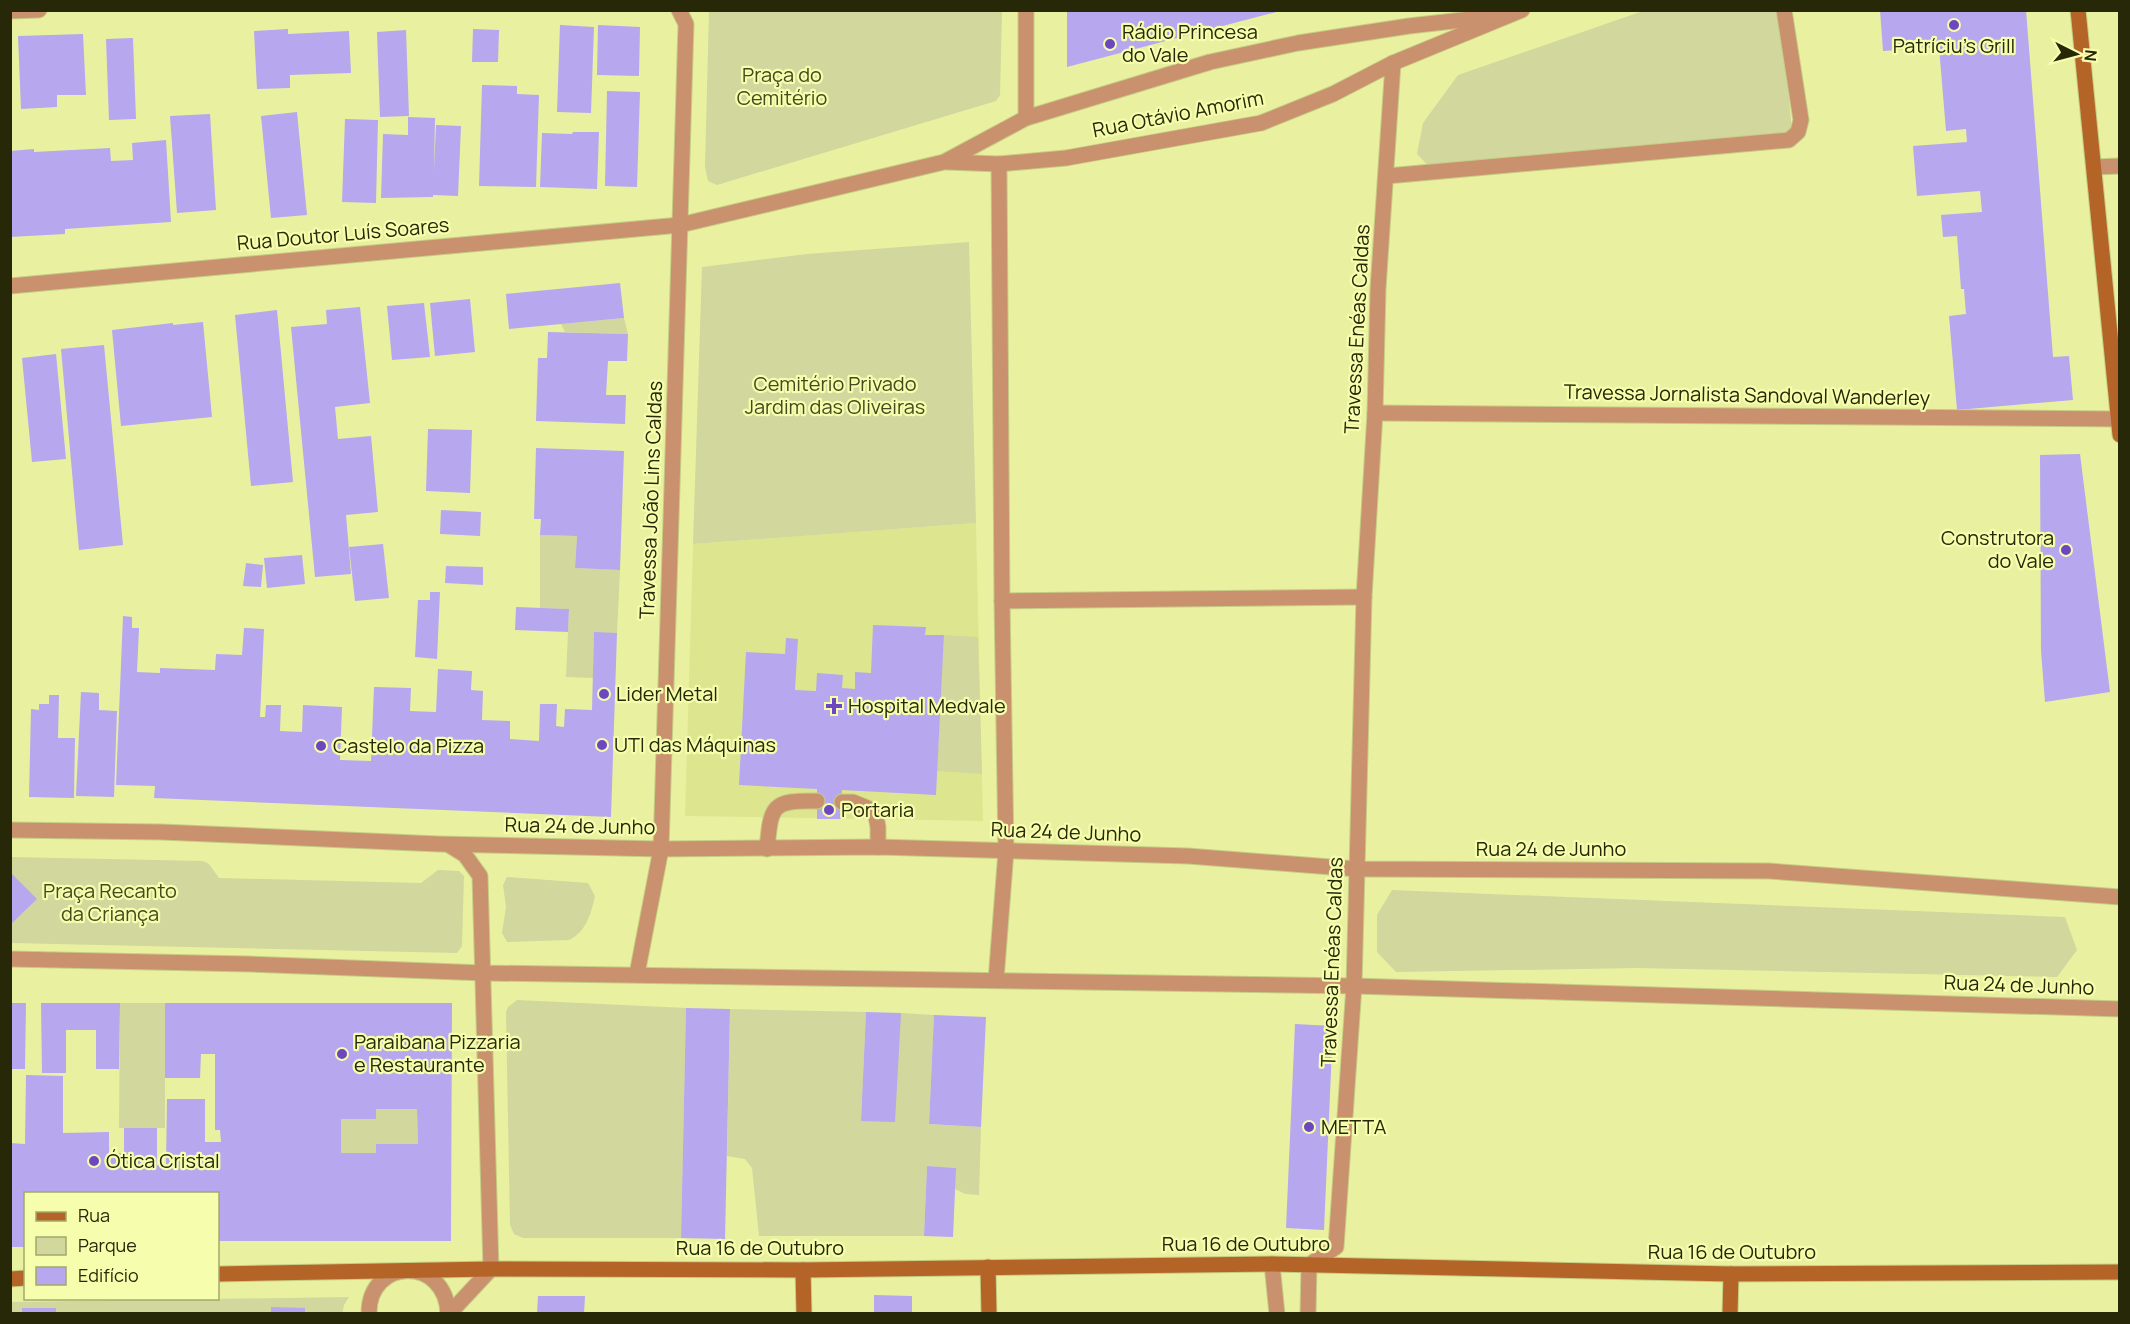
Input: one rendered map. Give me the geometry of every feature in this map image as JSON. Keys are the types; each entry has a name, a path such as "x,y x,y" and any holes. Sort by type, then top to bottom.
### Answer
{"street":[{"path":"10,11 39,10"},
{"path":"1026,10 1026,117"},
{"path":"1387,176 1789,140 1798,132 1801,120 1784,10"},
{"path":"2079,10 2119,427"},
{"name":"Rua Otávio Amorim","path":"680,225 944,162 1026,117 1248,52 1409,26 1515,13"},
{"name":"Rua Otávio Amorim","path":"944,162 999,165 1066,158 1261,123 1333,94 1394,63 1515,13"},
{"name":"Travessa João Lins Caldas","path":"637,974 662,849 680,225 682,17"},
{"name":"Travessa Enéas Caldas","path":"1309,1265 1336,1247 1354,986 1364,597 1375,413 1378,289 1394,63"},
{"path":"996,980 1006,851 999,165"},
{"path":"2094,167 2120,166"},
{"name":"Rua Doutor Luís Soares","path":"10,286 680,225"},
{"name":"Travessa Jornalista Sandoval Wanderley","path":"1375,413 2119,427"},
{"path":"1002,601 1364,597"},
{"path":"767,849 770,818 777,806 790,800 817,801"},
{"path":"842,802 853,802 875,811 878,847"},
{"name":"Rua 24 de Junho","path":"10,830 161,832 446,844 662,849 878,847 1188,856 1357,869 1769,871 2120,897"},
{"path":"446,844 465,855 480,876 491,1269 449,1314"},
{"name":"Rua 24 de Junho","path":"10,958 484,973 1354,986 2120,1009"},
{"path":"1272,1264 1277,1314"},
{"name":"Rua 16 de Outubro","path":"219,1274 491,1269 803,1270 1272,1264 1731,1274 2120,1272"},
{"path":"1308,1314 1309,1265"},
{"path":"988,1268 989,1314"},
{"path":"369,1314 370,1300 380,1282 388,1276 409,1270 420,1272 438,1283 448,1303 449,1314"},
{"path":"803,1270 804,1314"},
{"path":"1730,1314 1731,1274"}],"shaded area":[{"name":"Hospital Medvale","path":"976,523 983,821 685,816 693,544"}],"green space":[{"name":"Praça do Cemitério","path":"709,11 1002,11 1000,95 996,101 717,185 708,181 705,167"},
{"path":"1643,11 1781,11 1792,132 1435,173 1417,154 1423,123 1458,75"},
{"name":"Cemitério Privado Jardim das Oliveiras","path":"969,242 976,523 693,544 702,267 807,254"},
{"path":"624,318 628,334 565,332 561,324"},
{"path":"540,535 577,536 575,568 620,570 617,633 594,633 593,678 566,677 569,609 540,608"},
{"path":"944,635 978,637 982,774 937,771"},
{"name":"Praça Recanto da Criança","path":"11,857 203,861 209,864 219,878 421,883 438,870 459,871 464,876 462,946 457,953 11,943"},
{"path":"507,877 588,883 595,896 584,927 569,940 507,942 502,933 506,907 503,885"},
{"path":"1392,890 2065,917 2077,950 2057,977 1637,968 1396,972 1377,952 1377,915"},
{"path":"517,1000 686,1008 681,1238 523,1238 514,1234 510,1225 506,1012 508,1007"},
{"path":"120,1003 165,1003 165,1128 119,1128"},
{"path":"730,1009 866,1012 861,1121 901,1013 934,1015 929,1124 981,1127 979,1195 965,1194 955,1189 955,1168 927,1166 924,1236 759,1236 752,1168 745,1159 727,1156"},
{"path":"376,1109 417,1109 418,1144 376,1144 376,1153 341,1153 341,1119 376,1119"},
{"path":"349,1297 342,1314 11,1314 10,1302 219,1300"}],"building":[{"name":"Rádio Princesa do Vale","path":"1067,10 1280,10 1280,11 1067,67"},
{"path":"1880,10 2026,10 2053,357 2069,356 2073,400 1957,410 1949,316 1966,314 1964,289 1961,289 1957,236 1943,237 1941,215 1982,212 1980,191 1917,196 1913,146 1967,142 1966,129 1946,131 1939,47 1883,51"},
{"path":"560,25 594,27 591,113 557,112"},
{"path":"598,25 640,27 639,76 597,75"},
{"path":"288,29 288,34 349,31 351,73 290,75 290,88 257,89 254,31"},
{"path":"473,29 499,30 498,62 472,62"},
{"path":"406,30 409,116 380,117 377,32"},
{"path":"83,34 86,95 57,95 57,107 21,109 18,36"},
{"path":"133,38 136,119 109,120 106,39"},
{"path":"482,85 517,86 517,94 539,95 536,187 479,186"},
{"path":"607,91 640,92 637,187 605,186"},
{"path":"297,112 307,215 271,218 261,116"},
{"path":"210,114 216,210 177,213 170,116"},
{"path":"408,117 435,118 434,172 436,125 461,126 458,196 381,198 383,134 408,135"},
{"path":"345,119 378,120 376,203 342,202"},
{"path":"573,132 599,132 597,189 540,187 542,133 572,134"},
{"path":"166,140 171,222 65,229 65,234 10,237 10,151 110,148 111,161 133,160 132,143"},
{"path":"620,283 624,318 509,329 506,294"},
{"path":"470,299 475,352 435,356 430,303"},
{"path":"424,303 430,357 392,360 387,306"},
{"path":"360,307 370,403 335,407 338,439 371,436 378,512 346,515 351,574 315,577 291,327 327,324 326,310"},
{"path":"277,310 293,482 251,486 235,315"},
{"path":"203,322 212,417 121,426 112,330"},
{"path":"548,332 628,334 627,361 608,361 606,395 626,395 625,424 536,421 538,358 547,358"},
{"path":"104,345 123,545 79,550 61,349"},
{"path":"56,354 66,459 32,462 22,358"},
{"path":"428,429 472,430 470,493 426,491"},
{"path":"536,448 624,451 620,570 575,568 577,536 540,535 541,519 534,519"},
{"name":"Construtora do Vale","path":"2080,454 2110,692 2045,702 2041,651 2040,455"},
{"path":"441,510 481,512 480,536 440,534"},
{"path":"383,544 389,598 355,601 349,547"},
{"path":"302,555 305,584 267,588 264,558"},
{"path":"246,563 263,565 261,587 243,586"},
{"path":"446,566 483,567 483,585 445,583"},
{"path":"430,592 440,592 437,659 415,657 418,600 430,600"},
{"path":"516,607 569,609 568,632 515,630"},
{"path":"123,616 132,617 132,628 139,628 137,672 160,673 160,668 215,670 216,654 242,655 244,628 264,629 260,717 265,717 266,705 281,705 280,731 302,732 303,705 342,707 340,760 371,761 374,687 411,688 410,711 436,712 438,669 472,671 471,690 483,691 482,720 510,721 510,739 539,741 540,704 557,704 556,726 564,727 565,709 592,710 594,632 617,633 611,817 154,798 155,786 116,785"},
{"path":"873,625 926,627 925,635 944,635 936,795 842,790 841,819 817,819 817,789 739,785 746,652 785,654 786,638 798,639 795,690 816,691 817,673 843,675 842,688 855,689 855,672 871,673"},
{"path":"81,692 99,693 99,710 117,711 114,797 76,796"},
{"path":"49,695 59,695 58,738 75,738 74,798 29,797 31,709 39,710 39,704 49,704"},
{"path":"10,872 37,899 10,925"},
{"path":"10,1003 26,1003 25,1069 10,1069"},
{"path":"41,1003 120,1003 119,1069 96,1069 96,1030 66,1030 66,1073 42,1073"},
{"path":"165,1003 452,1003 451,1241 219,1241 219,1192 24,1192 24,1247 10,1247 10,1143 25,1144 26,1075 63,1076 63,1133 109,1132 109,1153 124,1153 124,1128 157,1128 157,1165 166,1164 167,1099 205,1099 205,1142 221,1142 220,1130 215,1130 215,1054 201,1054 200,1078 165,1078","holes":["376,1109 417,1109 418,1144 376,1144 376,1153 341,1153 341,1119 376,1119"]},
{"path":"686,1008 730,1009 725,1239 681,1238"},
{"path":"866,1012 901,1013 895,1122 861,1121"},
{"path":"934,1015 986,1017 981,1127 929,1124"},
{"name":"METTA","path":"1295,1024 1333,1026 1324,1230 1286,1228"},
{"path":"927,1166 956,1168 953,1237 924,1236"},
{"path":"874,1295 912,1296 912,1314 874,1314"},
{"path":"538,1296 585,1296 584,1314 537,1314"},
{"path":"271,1307 305,1308 305,1314 271,1314"},
{"path":"22,1308 56,1308 56,1314 22,1314"}],"place":[{"name":"Patríciu's Grill","path":"1954,25"},
{"name":"Rádio Princesa do Vale","path":"1110,44"},
{"name":"Construtora do Vale","path":"2066,550"},
{"name":"Lider Metal","path":"604,694"},
{"name":"Hospital Medvale","path":"834,706"},
{"name":"UTI das Máquinas","path":"602,745"},
{"name":"Castelo da Pizza","path":"321,746"},
{"name":"Portaria","path":"829,810"},
{"name":"Paraibana Pizzaria e Restaurante","path":"342,1054"},
{"name":"METTA","path":"1309,1127"},
{"name":"Ótica Cristal","path":"94,1161"}]}
